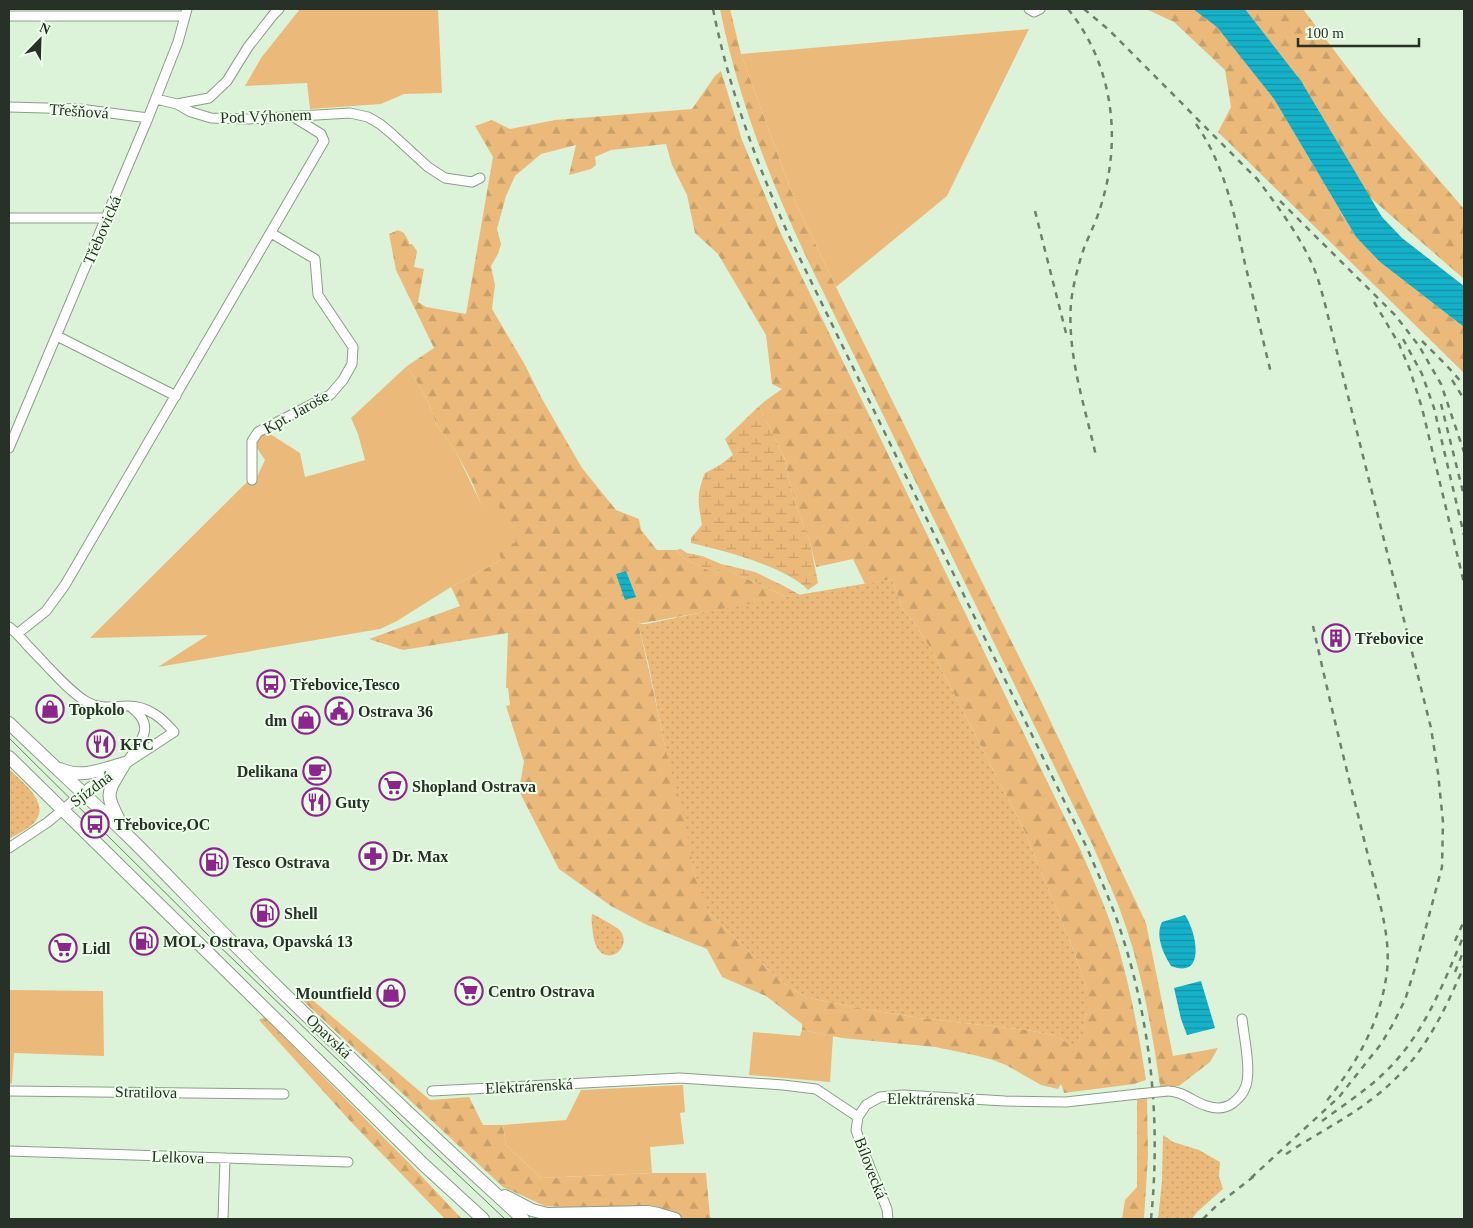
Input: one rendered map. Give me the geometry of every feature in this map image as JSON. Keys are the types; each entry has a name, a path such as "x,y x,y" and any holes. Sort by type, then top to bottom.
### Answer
{"main road":[{"name":"Opavská","path":"9,723 127,835 254,964 523,1219"},
{"name":"Opavská","path":"9,757 424,1165 483,1219"},
{"path":"53,766 70,774 81,775 125,763"},
{"path":"125,763 110,790 109,802 127,835"},
{"path":"424,1165 470,1219"},
{"path":"484,1183 521,1205 544,1214 648,1212 675,1219"}],"street":[{"path":"177,104 209,98 227,81 248,46 279,9"},
{"path":"1029,9 1034,12 1040,9"},
{"path":"9,16 186,13"},
{"name":"Třebovická","path":"9,448 156,99 178,42 186,13"},
{"name":"Pod Výhonem","path":"156,99 177,104 191,112 210,118 248,119 350,113 368,117 380,124 428,167 445,178 472,182 480,178"},
{"name":"Třešňová","path":"9,108 80,109 148,118"},
{"path":"17,634 40,617 58,596 324,140 321,134 292,116"},
{"path":"9,218 107,218"},
{"name":"Kpt. Jaroše","path":"252,480 252,441 258,432 330,395 343,380 352,364 353,347 318,295 315,259 271,233"},
{"path":"56,336 176,396"},
{"path":"9,627 58,677 85,701 104,708 131,706 142,717 145,730 142,740 125,763"},
{"name":"Sjízdná","path":"9,848 62,811 90,787 174,732 163,720 154,714 131,706"},
{"name":"Elektrárenská","path":"432,1091 680,1078 816,1089 858,1117 866,1105 880,1097 903,1095 1005,1101 1066,1102 1168,1091 1181,1092 1214,1108 1226,1107 1239,1099 1246,1087 1248,1077 1242,1019"},
{"name":"Stratilova","path":"9,1091 284,1094"},
{"name":"Bílovecká","path":"858,1117 856,1130 887,1209 888,1219"},
{"name":"Lelkova","path":"9,1150 348,1162"},
{"path":"223,1219 225,1158"}],"green space":[{"path":"300,9 438,9 442,93 404,94 381,104 310,109 307,83 245,86 261,58"},
{"path":"720,9 730,9 741,54 795,201 1040,699 1146,923 1173,1056 1218,1048 1210,1062 1179,1086 1160,1086 1137,964 1114,894 1093,846 810,265 782,203 746,108 727,42"},
{"path":"1146,9 1193,9 1217,26 1274,99 1356,237 1380,262 1464,327 1464,373 1218,132 1231,107 1225,70 1174,22"},
{"path":"1236,9 1303,9 1383,115 1464,209 1464,279 1357,185"},
{"path":"1029,29 947,196 836,287 795,201 741,54"},
{"path":"721,71 742,140 782,236 1094,880 1124,967 1146,1080 1134,1084 1064,1093 1061,1084 1058,1089 1041,1085 1006,1065 974,1055 935,1047 842,1038 802,1030 802,1024 766,996 722,977 707,949 647,925 611,906 559,869 520,793 524,762 506,706 510,705 508,688 506,688 508,633 403,650 369,639 460,606 451,587 501,560 472,482 456,452 436,424 429,404 407,366 434,348 396,270 389,234 398,230 404,233 409,244 412,244 417,251 414,267 424,269 418,302 426,307 466,314 493,157 475,126 492,120 510,129 555,120 692,109 715,76","holes":["666,144 672,165 687,195 695,233 718,254 766,335 772,384 782,389 759,406 784,457 793,497 810,542 816,567 853,559 865,584 892,579 903,610 915,624 932,651 1024,830 1073,949 1087,989 1087,1013 1074,1054 1068,1043 1054,1035 1027,1030 920,1018 805,997 782,982 710,914 700,892 638,624 787,597 730,571 710,571 685,559 676,550 657,550 641,530 639,519 616,510 582,468 492,309 495,285 491,266 501,244 497,229 506,196 515,176 541,154 576,145 569,175 591,169 596,165 595,157 611,150"]},
{"path":"407,366 429,404 436,424 456,452 483,508 497,502 516,542 499,552 501,560 380,629 158,667 208,635 90,638 249,480 256,479 265,460 255,445 261,435 267,432 300,453 305,477 365,460 358,434 351,418"},
{"path":"759,406 784,457 793,497 810,542 818,583 808,590 785,574 753,560 691,543 691,538 702,525 699,499 700,487 705,473 733,455 725,439"},
{"path":"681,549 687,553 702,556 721,564 755,572 800,595 787,597 730,571 710,571 685,559 676,550"},
{"path":"892,579 903,610 915,624 932,651 1024,830 1073,949 1087,989 1087,1013 1074,1055 1068,1043 1054,1035 1027,1030 920,1018 805,997 782,982 710,914 703,902 698,888 666,752 648,662 638,624"},
{"path":"9,769 28,787 38,801 40,809 33,824 9,839"},
{"path":"592,914 620,931 624,939 623,946 613,955 601,952 596,945"},
{"path":"296,986 430,1100 469,1097 483,1125 503,1125 506,1145 541,1178 652,1173 706,1173 710,1217 713,1219 684,1219 671,1211 648,1206 580,1208 545,1206 503,1187 300,998"},
{"path":"9,990 103,991 104,1056 14,1053 12,1084 9,1083"},
{"path":"264,1017 462,1219 445,1219 351,1122 259,1020"},
{"path":"802,1030 833,1036 830,1082 749,1075 753,1032 800,1036"},
{"path":"683,1085 685,1112 680,1113 684,1144 650,1147 652,1173 541,1178 506,1145 503,1125 566,1120 581,1090"},
{"path":"1147,1098 1148,1156 1144,1219 1122,1219 1125,1200 1137,1187 1137,1100"},
{"path":"1163,1135 1173,1142 1199,1150 1220,1162 1219,1176 1223,1189 1197,1212 1192,1219 1158,1219 1162,1181"}],"water":[{"path":"1193,9 1245,9 1301,81 1382,217 1402,238 1464,286 1464,327 1380,262 1356,237 1274,99 1217,27"},
{"path":"626,571 636,597 625,600 616,574"},
{"path":"1185,915 1193,932 1196,952 1190,966 1182,968 1171,966 1163,950 1159,933 1162,922"},
{"path":"1201,981 1215,1028 1187,1035 1181,1019 1174,988"}],"tram line":[{"path":"9,738 214,941 505,1219"}],"railway":[{"path":"713,9 719,39 735,96 788,234 1087,848 1108,896 1130,962 1139,998 1151,1071 1155,1145 1151,1219"},
{"path":"1068,9 1083,30 1095,53 1109,101 1112,126 1108,177 1100,208 1084,248 1074,282 1070,323 1074,362 1096,456"},
{"path":"1084,9 1109,30 1258,180"},
{"path":"1196,124 1214,156 1228,191 1271,373"},
{"path":"1251,1178 1339,1097 1381,1044 1393,1024 1405,1000 1415,968 1442,867 1443,822 1431,728 1325,304 1315,271 1303,246 1255,176"},
{"path":"1280,201 1395,315 1419,346 1441,384 1464,452"},
{"path":"1035,211 1066,333"},
{"path":"1374,302 1399,344 1410,370 1422,408 1464,583"},
{"path":"1403,339 1422,374 1434,408 1464,535"},
{"path":"1422,341 1464,385"},
{"path":"1452,380 1464,399"},
{"path":"1441,404 1464,496"},
{"path":"1313,626 1381,908 1388,950 1384,990 1373,1025 1357,1057 1325,1103"},
{"path":"1455,941 1464,921"},
{"path":"1322,1121 1375,1081 1397,1060 1421,1027 1448,973 1464,935"},
{"path":"1455,972 1464,950"},
{"path":"1286,1154 1362,1107 1404,1070 1417,1055 1438,1022 1464,966"},
{"path":"1203,1219 1217,1205 1257,1174"}],"place":[{"name":"Třebovice","path":"1336,638"},
{"name":"Třebovice,Tesco","path":"271,684"},
{"name":"Topkolo","path":"50,709"},
{"name":"Ostrava 36","path":"339,711"},
{"name":"dm","path":"306,720"},
{"name":"KFC","path":"101,744"},
{"name":"Delikana","path":"317,771"},
{"name":"Shopland Ostrava","path":"393,786"},
{"name":"Guty","path":"316,802"},
{"name":"Třebovice,OC","path":"95,824"},
{"name":"Dr. Max","path":"373,856"},
{"name":"Tesco Ostrava","path":"214,862"},
{"name":"Shell","path":"265,913"},
{"name":"MOL, Ostrava, Opavská 13","path":"144,941"},
{"name":"Lidl","path":"63,948"},
{"name":"Centro Ostrava","path":"469,991"},
{"name":"Mountfield","path":"391,993"}]}
